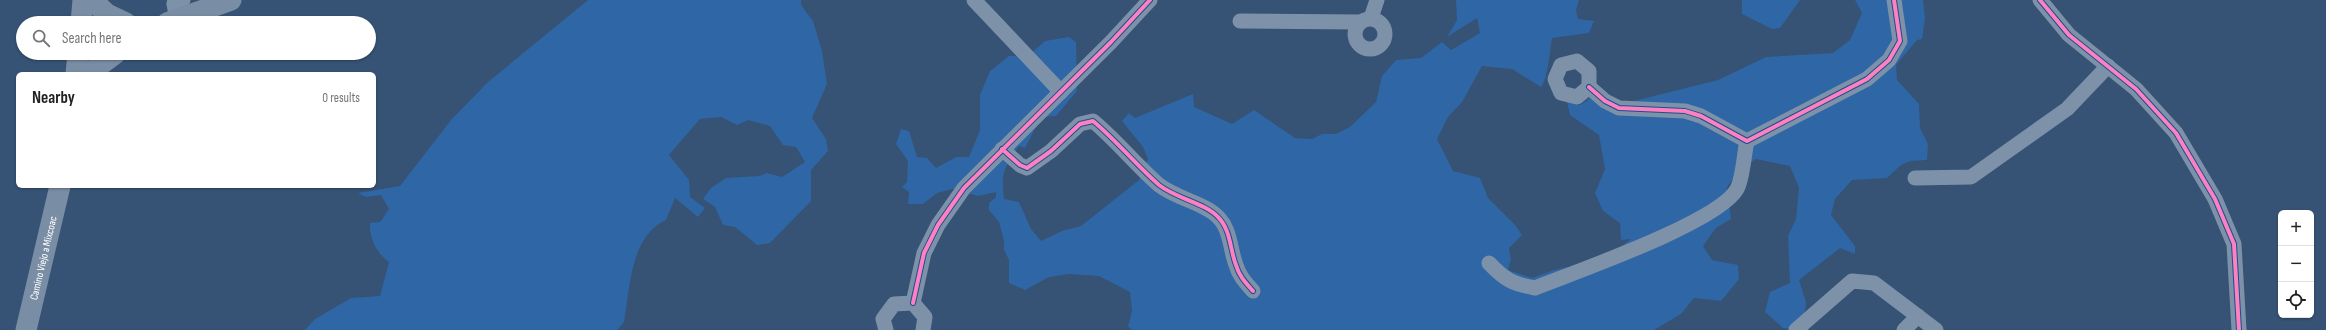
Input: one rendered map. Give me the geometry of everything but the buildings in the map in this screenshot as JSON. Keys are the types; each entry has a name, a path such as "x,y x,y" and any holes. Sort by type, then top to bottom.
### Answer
{"main road":[{"path":"82,16 83,0"},
{"path":"92,0 111,16"},
{"path":"175,9 231,0"},
{"path":"76,72 77,60"},
{"path":"91,72 107,60"},
{"name":"Camino Viejo a Mixcoac","path":"26,330 60,188"}],"street":[{"path":"974,0 1061,92"},
{"path":"913,303 924,253 938,225 964,188 1061,92 1150,0"},
{"path":"1240,21 1365,20 1377,0"},
{"path":"1747,142 1867,79 1889,60 1900,41 1894,0"},
{"path":"2040,0 2069,34 2136,89 2176,133 2215,199 2234,244 2239,330"},
{"path":"1915,178 1971,177 2067,109 2108,66"},
{"path":"1589,87 1606,101 1619,108 1685,111 1701,116 1747,142"},
{"path":"1002,149 1020,165 1027,168 1051,151 1080,124 1093,121 1160,185 1179,198 1209,210 1219,217 1229,235 1236,266 1242,279 1253,291"},
{"path":"1489,263 1502,278 1516,284 1536,288 1657,240 1725,204 1737,189 1747,142"},
{"path":"1796,330 1852,281 1874,283 1936,330"},
{"path":"886,330 883,319 894,304 913,303"},
{"path":"913,303 926,317 923,330"},
{"path":"1904,330 1918,316"}],"shaded area":[{"path":"588,0 801,0 801,5 813,21 822,51 827,84 812,118 826,139 828,151 811,170 811,201 770,243 757,245 735,227 723,225 715,207 703,199 711,188 726,178 759,176 767,173 782,177 805,162 796,147 783,145 770,126 748,120 737,125 721,117 700,119 669,155 689,180 690,197 705,208 698,217 675,198 666,220 654,228 645,238 638,251 630,279 624,322 617,330 305,330 315,319 351,298 380,296 389,262 377,250 372,240 370,223 380,222 389,209 381,195 366,197 358,193 400,186 451,120 488,82"},
{"path":"1456,0 1579,0 1576,10 1578,19 1594,21 1589,33 1552,38 1547,71 1541,87 1512,69 1482,66 1462,102 1448,117 1437,139 1453,171 1480,178 1488,198 1515,225 1522,235 1509,248 1511,259 1508,270 1532,278 1554,270 1595,261 1614,252 1631,239 1621,240 1620,223 1603,211 1595,193 1605,169 1599,135 1570,115 1567,102 1579,105 1587,101 1593,92 1614,101 1634,101 1718,80 1766,57 1833,53 1850,40 1862,13 1855,0 1923,0 1925,18 1922,39 1917,40 1896,65 1897,80 1919,104 1920,128 1928,144 1927,160 1910,161 1901,165 1887,178 1852,180 1835,199 1831,215 1855,246 1855,254 1840,248 1799,280 1806,302 1803,330 1783,328 1765,312 1770,292 1790,283 1788,236 1796,219 1799,188 1790,166 1756,159 1740,170 1727,187 1731,219 1716,228 1703,246 1712,260 1738,265 1739,279 1721,301 1694,298 1681,314 1654,330 1132,330 1128,326 1132,311 1130,292 1099,276 1069,274 1049,277 1025,290 1009,283 1009,260 1004,250 1004,241 999,222 989,210 989,203 996,197 996,192 978,196 952,189 937,193 923,204 908,204 909,192 902,187 907,182 908,161 896,144 901,129 909,131 917,157 927,158 936,168 956,157 969,157 980,130 980,95 990,71 1009,56 1028,56 1045,41 1069,37 1076,42 1077,91 1056,116 1041,117 1025,148 1019,146 1007,165 1003,176 1004,199 1019,202 1031,229 1041,241 1062,231 1081,226 1139,180 1148,159 1143,147 1122,121 1129,113 1135,118 1193,94 1194,107 1232,124 1254,110 1295,138 1312,139 1322,134 1336,134 1350,127 1376,102 1382,76 1396,60 1421,58 1442,42 1451,50 1480,33 1477,18 1447,37 1457,20"},
{"path":"1742,0 1800,0 1780,28 1772,29 1742,14"}],"cycle path":[{"path":"913,303 924,253 938,225 964,188 1111,42 1150,0"},
{"path":"1589,87 1605,101 1619,108 1685,111 1701,116 1747,141 1867,79 1889,60 1900,41 1894,0"},
{"path":"2040,0 2069,35 2136,89 2176,133 2215,199 2234,244 2239,330"},
{"path":"1002,149 1020,165 1027,168 1051,151 1080,124 1093,121 1159,185 1174,194 1206,208 1218,217 1228,234 1239,273 1253,291"}]}
